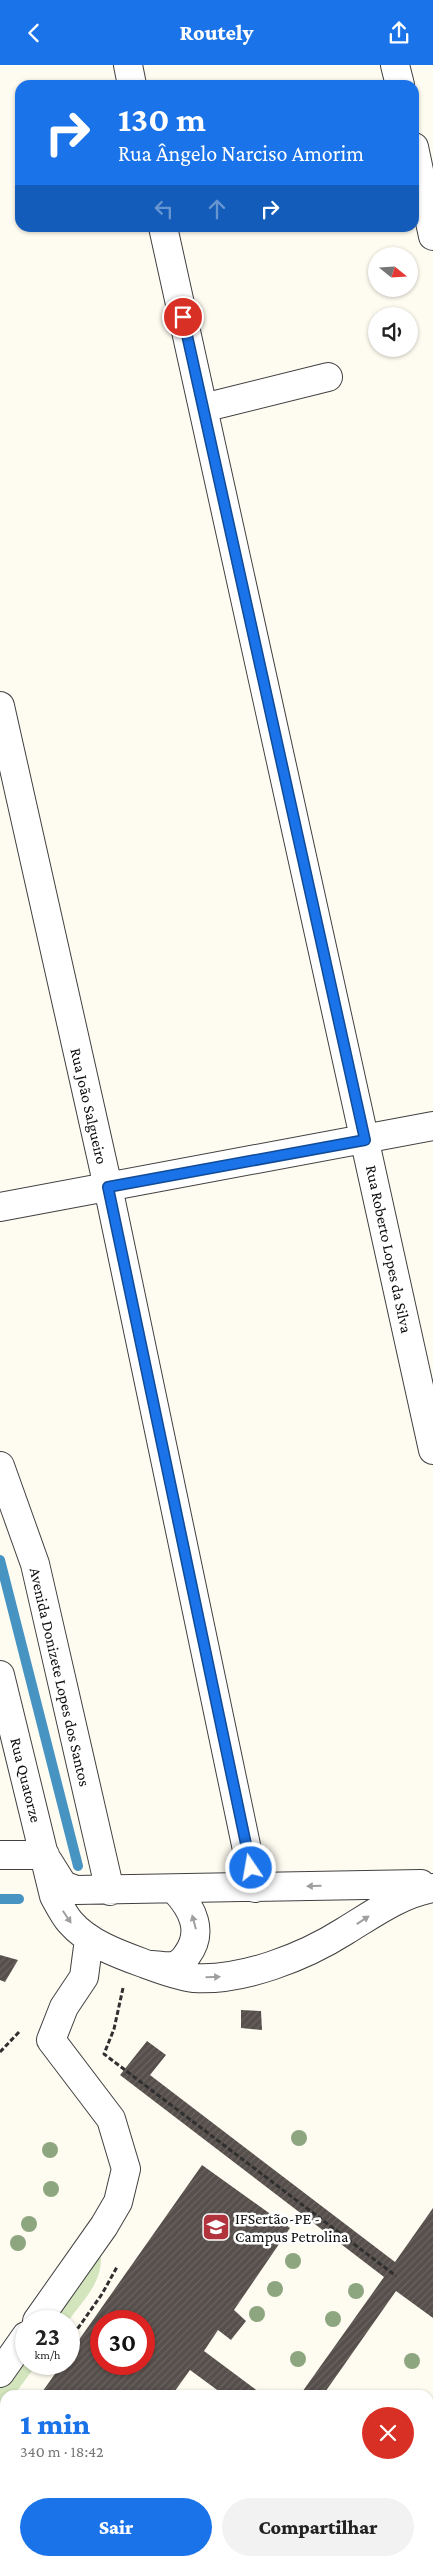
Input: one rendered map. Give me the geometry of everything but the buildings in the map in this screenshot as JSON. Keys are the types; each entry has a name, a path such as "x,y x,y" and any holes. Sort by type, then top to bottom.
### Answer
{"street":[{"path":"128,65 131,80"},
{"path":"395,65 399,80"},
{"path":"422,157 433,236"},
{"name":"Rua Roberto Lopes da Silva","path":"165,232 433,1450"},
{"path":"203,408 328,377"},
{"name":"Rua João Salgueiro","path":"0,706 108,1187 255,1888"},
{"path":"0,1207 433,1126"},
{"name":"Avenida Donizete Lopes dos Santos","path":"0,1466 35,1564 110,1891"},
{"name":"Rua Quatorze","path":"0,1675 54,1896 70,1922 89,1939 136,1961"},
{"path":"0,1855 45,1855 63,1885 76,1890 175,1890 433,1884"},
{"path":"136,1961 194,1978 221,1977 291,1961 403,1897 433,1888"},
{"path":"136,1961 171,1967 182,1962 190,1951 197,1934 194,1919 186,1902 175,1890"},
{"path":"45,2310 104,2226 118,2202 126,2169 120,2142 111,2119 51,2040 64,2007 84,1977 89,1939"},
{"path":"0,2373 15,2352"}],"path":[{"path":"136,1961 114,2029 104,2053 396,2277"}],"green space":[{"path":"98,2244 101,2255 98,2276 82,2303 77,2310 50,2310"},
{"path":"15,2359 15,2375 29,2375 18,2390 0,2390 0,2380"}],"waterway":[{"path":"0,1560 78,1866"},
{"path":"0,1899 19,1899"}],"place":[{"name":"IFSertão-PE - Campus Petrolina","path":"216,2227"}],"route":[{"path":"183,317 365,1140 108,1187 251,1868"}]}
